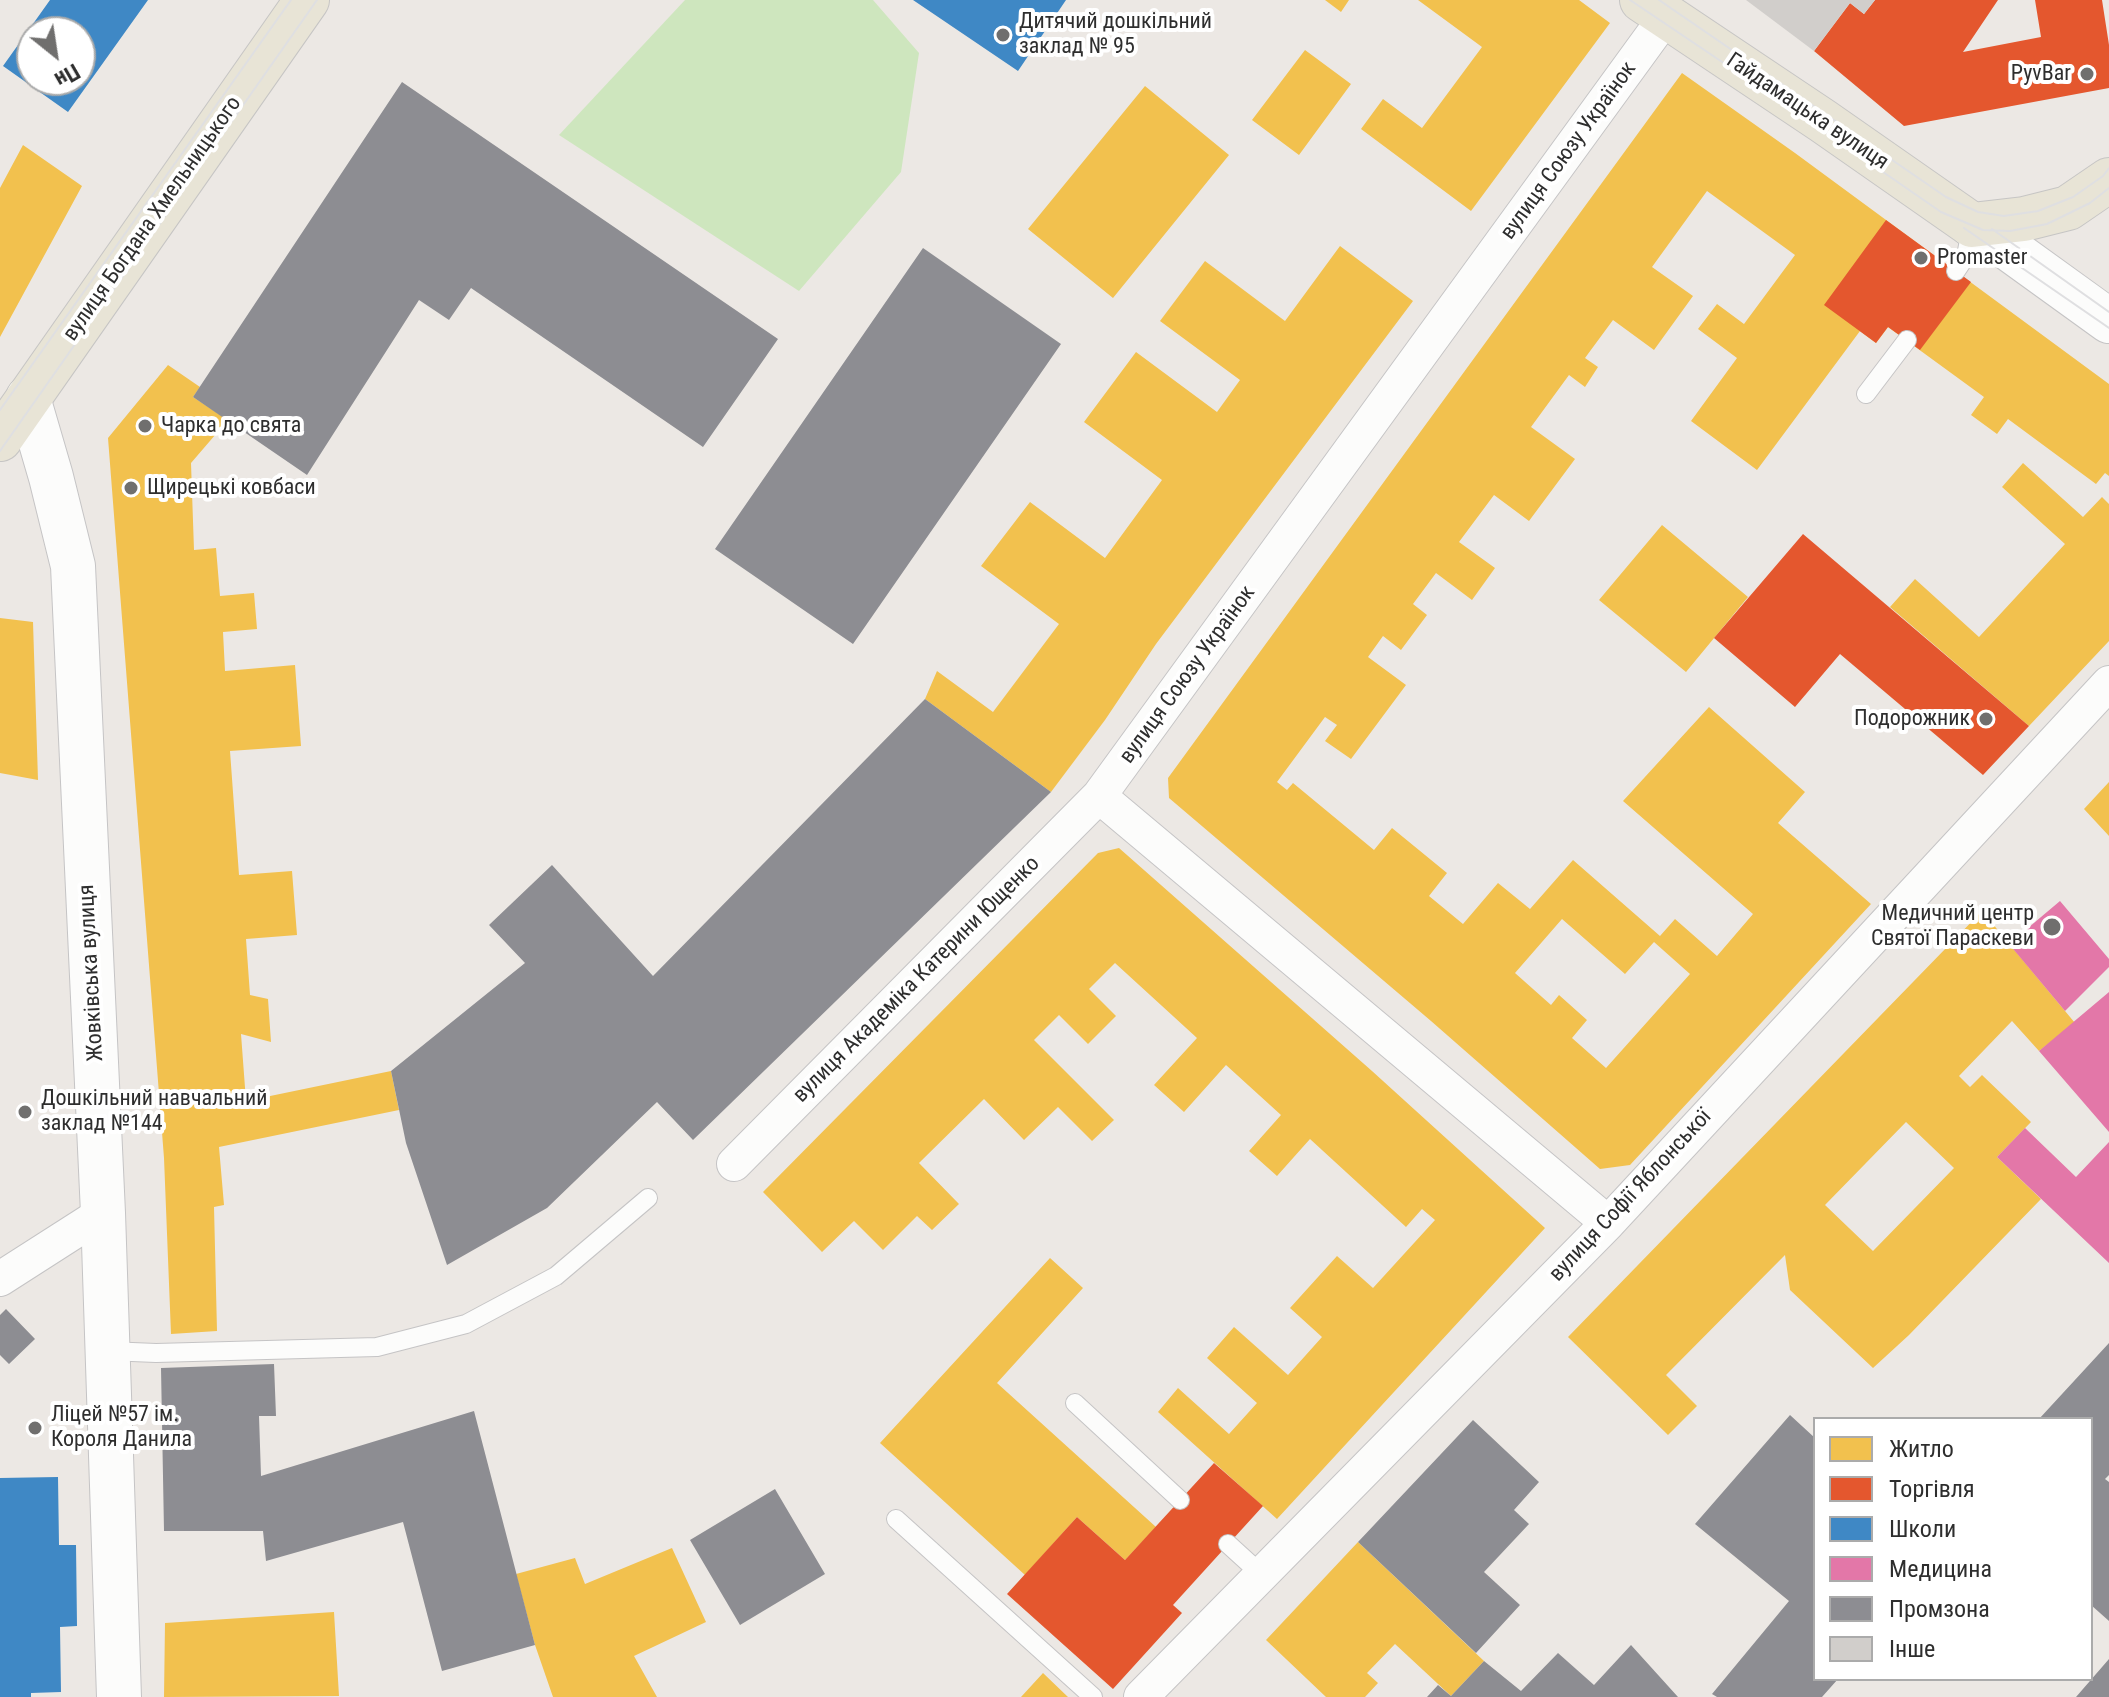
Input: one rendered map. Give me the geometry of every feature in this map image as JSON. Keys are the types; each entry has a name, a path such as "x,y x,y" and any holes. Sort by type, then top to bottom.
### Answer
{"main road":[{"name":"вулиця Богдана Хмельницького","path":"0,439 307,0"},
{"name":"Гайдамацька вулиця","path":"1655,9 1972,225"},
{"path":"1972,225 2024,219 2068,208 2109,180"}],"street":[{"name":"вулиця Союзу Українок","path":"1099,796 1662,22 1655,9"},
{"name":"Гайдамацька вулиця","path":"1972,225 2109,321"},
{"name":"Жовківська вулиця","path":"28,398 73,566 103,1213 119,1697"},
{"name":"вулиця Софії Яблонської","path":"1141,1697 1608,1223 2109,683"},
{"name":"вулиця Академіка Катерини Ющенко","path":"734,1164 1099,796"},
{"path":"1099,796 1608,1223"},
{"path":"0,1279 103,1213"}],"lane":[{"path":"1956,271 1966,256 1972,225"},
{"path":"1866,394 1907,340"},
{"path":"108,1351 156,1353 377,1347 466,1324 556,1276 648,1198"},
{"path":"1075,1403 1180,1500"},
{"path":"896,1519 1093,1697"},
{"path":"1228,1544 1262,1575"}],"green space":[{"path":"685,0 873,0 919,53 901,172 799,291 559,135"}],"building: Житло":[{"path":"1325,0 1349,0 1341,12"},
{"path":"1418,0 1579,0 1610,23 1471,211 1361,129 1383,99 1422,128 1482,47"},
{"path":"1305,50 1351,84 1299,155 1252,120"},
{"path":"1682,73 2109,384 2109,476 2105,473 2096,484 2008,419 1997,434 1971,415 1984,397 1888,327 1876,343 1860,331 1757,470 1691,421 1737,358 1698,329 1717,304 1744,324 1795,255 1707,191 1652,267 1693,296 1654,350 1613,320 1585,358 1598,367 1585,387 1569,375 1531,427 1575,459 1529,521 1494,495 1459,542 1495,568 1472,600 1436,573 1413,604 1427,615 1401,650 1383,636 1368,657 1406,685 1351,759 1325,741 1337,725 1325,717 1277,782 1287,790 1293,783 1374,850 1392,828 1447,873 1429,896 1463,924 1498,883 1530,909 1573,860 1660,936 1675,919 1717,956 1753,914 1623,801 1709,707 1805,792 1778,823 1871,904 1630,1165 1600,1169 1169,798 1168,778","holes":["1562,919 1625,974 1654,942 1690,974 1606,1068 1572,1038 1587,1020 1559,995 1551,1005 1515,973"]},
{"path":"1145,86 1229,155 1113,298 1028,229"},
{"path":"23,145 82,186 0,337 0,188"},
{"path":"1340,246 1413,301 1156,644 1051,792 925,699 937,671 993,712 1059,624 981,566 1030,502 1105,558 1162,480 1084,422 1136,352 1217,412 1240,380 1160,321 1205,261 1285,321"},
{"path":"168,365 200,387 193,397 228,420 191,463 194,550 216,548 220,596 254,593 257,629 223,632 225,671 295,665 301,746 230,751 239,875 292,871 297,935 246,939 250,995 268,999 271,1042 241,1034 246,1101 391,1071 399,1110 219,1147 224,1205 214,1207 217,1331 171,1334 164,1158 108,438"},
{"path":"2023,463 2083,517 2102,497 2109,504 2109,641 2029,726 1890,607 1915,579 1979,637 2065,544 2002,487"},
{"path":"1662,525 1748,597 1686,672 1599,600"},
{"path":"0,618 33,622 38,780 0,773"},
{"path":"2109,782 2109,836 2084,809"},
{"path":"1119,848 1545,1228 1277,1519 1158,1412 1178,1388 1229,1434 1257,1403 1207,1358 1234,1327 1288,1375 1322,1337 1290,1308 1337,1256 1373,1288 1435,1220 1422,1209 1406,1227 1310,1139 1277,1176 1249,1151 1281,1115 1226,1065 1184,1112 1154,1085 1197,1038 1115,963 1089,989 1116,1016 1088,1044 1059,1015 1034,1040 1114,1120 1092,1141 1058,1107 1024,1140 984,1099 919,1163 959,1204 932,1230 917,1216 883,1250 854,1221 822,1252 763,1192 1098,853"},
{"path":"1982,911 2075,1023 2039,1051 2012,1021 1959,1076 1970,1087 1982,1075 2031,1122 1997,1157 2041,1199 1873,1368 1790,1290 1785,1255 1666,1375 1697,1406 1668,1435 1568,1337","holes":["1906,1122 1954,1168 1873,1251 1825,1205"]},
{"path":"1050,1258 1083,1288 997,1383 1156,1527 1125,1560 1077,1517 1025,1575 880,1443"},
{"path":"1358,1542 1484,1661 1451,1696 1395,1644 1367,1673 1378,1683 1365,1697 1326,1697 1266,1640"},
{"path":"672,1548 706,1622 634,1656 657,1697 553,1697 516,1574 575,1558 585,1584"},
{"path":"334,1612 339,1696 164,1697 165,1623"},
{"path":"1043,1673 1068,1697 1021,1697"}],"building: Торгівля":[{"path":"1875,0 1998,0 1963,52 2041,37 2035,0 2102,0 2109,45 2109,88 1904,126 1814,51 1850,3 1864,14"},
{"path":"1886,220 1971,282 1920,350 1888,327 1876,343 1824,305"},
{"path":"1803,534 2029,726 1983,775 1840,654 1795,707 1714,638"},
{"path":"1214,1463 1263,1506 1173,1605 1182,1613 1113,1689 1007,1594 1077,1517 1125,1560"}],"building: Школи":[{"path":"50,0 148,0 96,73 96,16 39,16"},
{"name":"Дитячий дошкільний заклад № 95","path":"913,0 1066,0 1018,71"},
{"path":"16,48 16,75 3,66"},
{"path":"45,96 79,96 68,112"},
{"path":"58,1477 59,1545 76,1545 77,1626 60,1627 61,1692 31,1693 31,1697 0,1697 0,1478"}],"building: Медицина":[{"path":"2060,901 2109,959 2109,967 2065,1011 2009,944"},
{"path":"2109,992 2109,1132 2039,1051"},
{"path":"2025,1128 2076,1177 2109,1142 2109,1263 1997,1157"}],"building: Промзона":[{"path":"402,82 778,339 703,447 471,288 449,320 419,300 307,475 193,397"},
{"path":"923,248 1061,344 853,644 715,549"},
{"path":"925,699 1051,792 693,1140 657,1102 547,1208 447,1265 406,1143 391,1071 525,963 489,925 552,865 653,976"},
{"path":"6,1309 35,1339 9,1364 0,1355 0,1315"},
{"path":"2109,1343 2109,1475 2105,1479 2109,1482 2109,1621 2093,1607 2093,1417 2041,1417"},
{"path":"274,1364 276,1416 259,1416 261,1476 474,1411 535,1645 442,1671 403,1522 266,1561 263,1531 164,1531 161,1368"},
{"path":"1790,1415 1813,1436 1813,1681 1836,1681 1822,1697 1717,1697 1712,1694 1789,1601 1695,1524"},
{"path":"1473,1420 1539,1482 1514,1510 1529,1524 1484,1572 1520,1605 1476,1653 1358,1542"},
{"path":"775,1489 825,1574 740,1625 690,1540"},
{"path":"1631,1645 1678,1697 1427,1697 1438,1685 1451,1696 1484,1661 1521,1691 1558,1653 1594,1685"},
{"path":"2109,1659 2109,1697 2076,1697 2093,1681"}],"building: Інше":[{"path":"1746,0 1875,0 1864,14 1850,3 1814,51"}],"tram line":[{"path":"0,410 291,0"},
{"path":"0,451 317,0"},
{"path":"1630,0 1941,212 1983,230 2010,231 2047,224 2090,203 2109,188"},
{"path":"1659,0 1946,197 1978,212 2004,216 2038,211 2073,197 2103,176 2109,168"},
{"path":"1964,228 2109,328"},
{"path":"1992,229 2109,312"}],"place":[{"name":"Дитячий дошкільний заклад № 95","path":"1003,35"},
{"name":"PyvBar","path":"2087,74"},
{"name":"Promaster","path":"1921,258"},
{"name":"Чарка до святa","path":"145,426"},
{"name":"Щирецькі ковбаси","path":"131,488"},
{"name":"Подорожник","path":"1986,719"},
{"name":"Медичний центр Святої Параскеви","path":"2052,927"},
{"name":"Дошкільний навчальний заклад №144","path":"25,1112"},
{"name":"Ліцей №57 ім. Короля Данила","path":"35,1428"}]}
